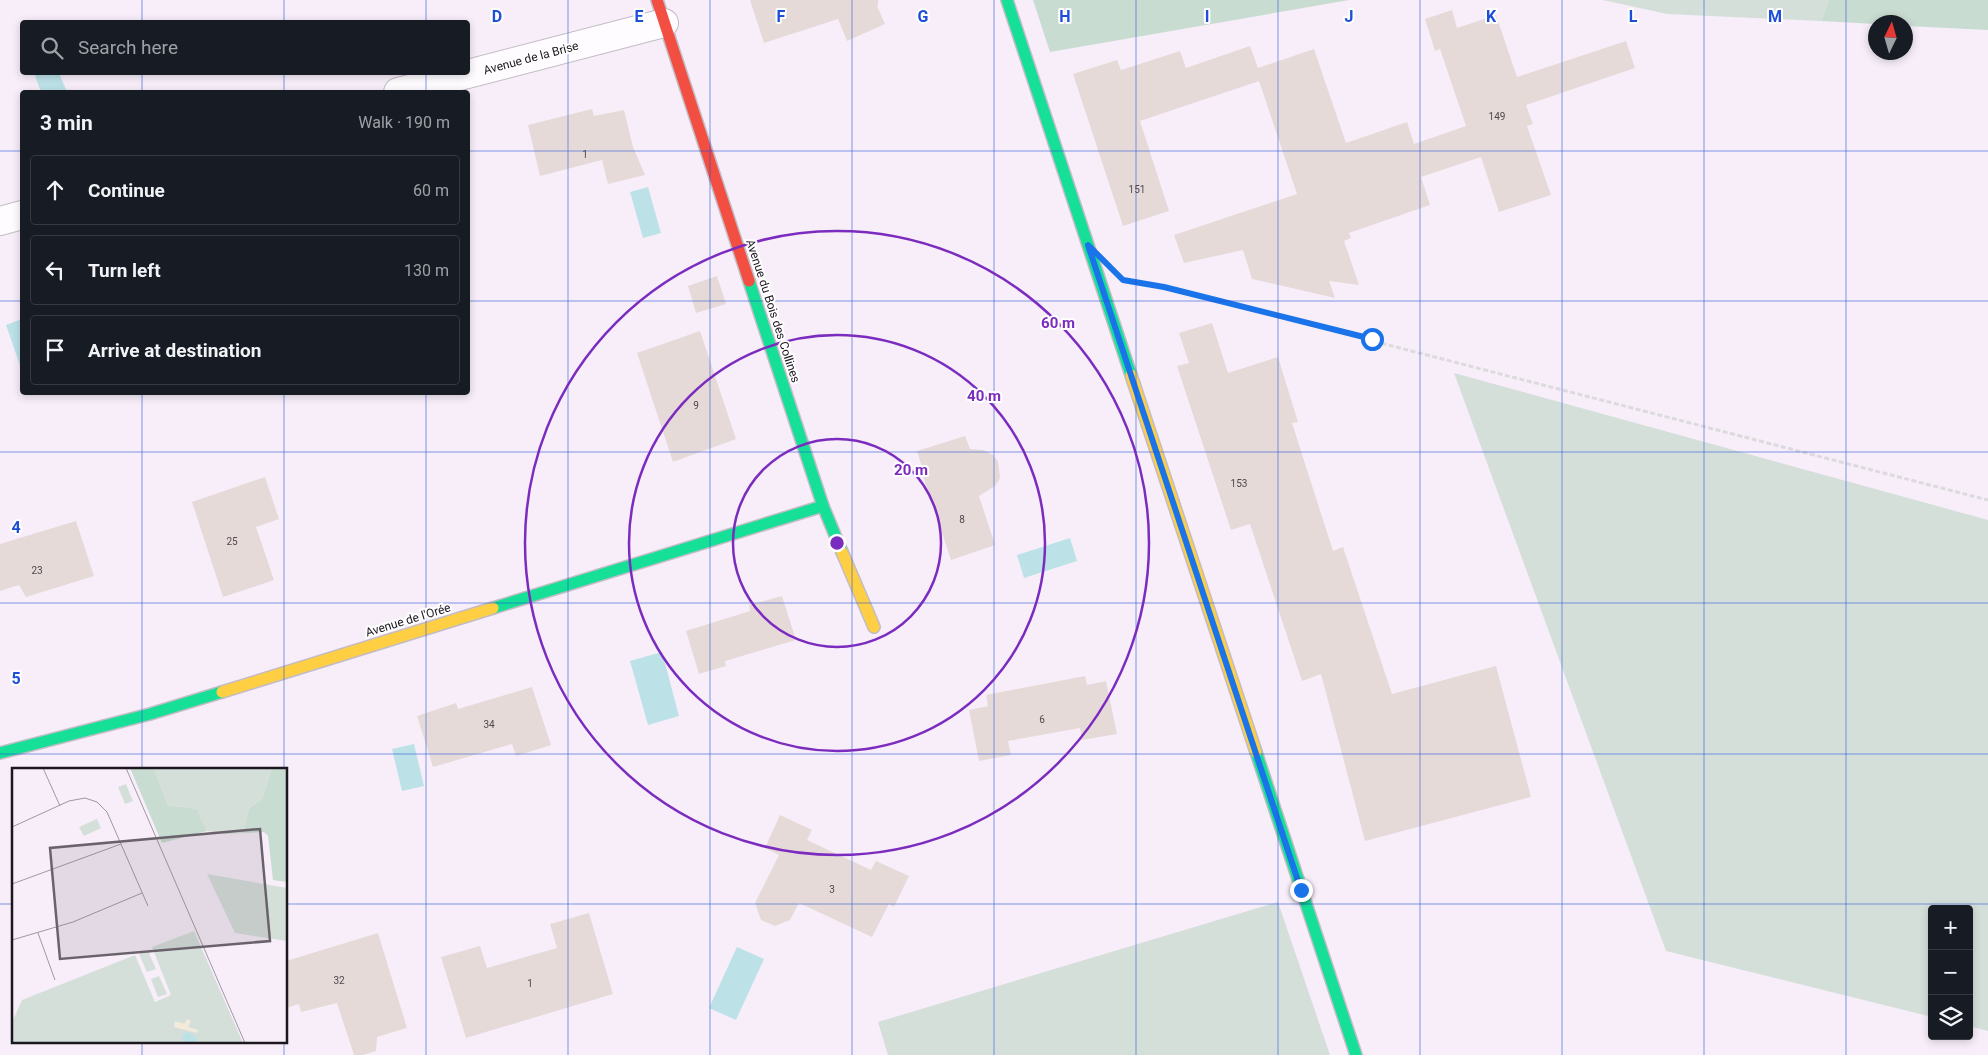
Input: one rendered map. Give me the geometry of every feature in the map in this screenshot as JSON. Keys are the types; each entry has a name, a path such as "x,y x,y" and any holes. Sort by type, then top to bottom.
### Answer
{"street":[{"path":"1007,0 1356,1055"},
{"name":"Avenue de la Brise","path":"470,70 660,12"},
{"name":"Avenue du Bois des Collines","path":"660,12 822,506 874,627"},
{"name":"Avenue de la Brise","path":"405,90 454,75"},
{"path":"0,221 20,216"},
{"name":"Avenue de l'Orée","path":"0,754 150,714 822,506"}],"path":[{"path":"1131,282 1164,287 1372,339 1988,500"}],"shaded area":[{"path":"1603,0 1829,0 1821,21 1667,14"},
{"path":"1454,373 1988,520 1988,1031 1973,1027 1973,905 1928,905 1928,1016 1666,951"},
{"path":"1278,902 1330,1055 888,1055 878,1022"}],"green space":[{"path":"1033,0 1349,0 1050,52"},
{"path":"1829,0 1988,0 1988,30 1913,26 1913,15 1868,15 1868,24 1821,21"}],"water":[{"path":"35,75 60,75 66,90 40,90"},
{"path":"648,187 661,233 643,238 630,192"},
{"path":"20,320 20,365 6,325"},
{"path":"1070,538 1077,561 1024,578 1017,555"},
{"path":"662,652 679,716 648,725 630,661"},
{"path":"414,744 424,786 402,791 392,749"},
{"path":"737,947 764,959 736,1020 709,1008"}],"building":[{"path":"750,0 878,0 877,6 885,24 847,41 838,19 764,43"},
{"path":"1452,10 1457,28 1496,15 1517,77 1626,41 1635,68 1526,105 1533,124 1527,126 1551,195 1499,212 1481,157 1421,177 1430,205 1349,233 1351,238 1344,241 1359,285 1329,281 1335,298 1252,279 1243,250 1184,263 1174,235 1297,194 1259,81 1140,121 1169,211 1123,226 1073,74 1117,60 1121,70 1180,51 1186,68 1250,46 1258,68 1314,49 1346,143 1407,122 1414,144 1466,126 1440,49 1435,51 1425,19"},
{"path":"592,109 594,116 624,110 633,147 645,175 608,184 602,160 540,176 528,125"},
{"path":"717,276 726,304 696,313 688,286"},
{"path":"1212,323 1228,373 1278,357 1298,422 1292,423 1333,551 1343,547 1392,694 1496,666 1531,797 1365,841 1321,674 1302,681 1250,524 1231,530 1177,366 1189,363 1179,333"},
{"path":"700,331 736,439 673,462 637,353"},
{"path":"965,436 970,449 983,450 993,455 998,461 1000,478 995,486 979,496 995,545 951,560 920,467 922,467 917,451"},
{"path":"265,477 279,519 256,527 274,580 223,597 192,502"},
{"path":"76,521 94,576 26,597 19,585 0,591 0,544"},
{"path":"782,596 796,640 725,661 726,666 699,674 686,631 750,611 749,605"},
{"path":"1085,676 1087,685 1106,681 1117,734 1082,740 1080,728 1008,741 1011,755 979,761 969,710 988,706 986,695"},
{"path":"532,687 551,745 516,756 512,744 433,767 417,716 456,703 458,709"},
{"path":"780,815 812,830 807,840 871,870 876,861 909,876 894,907 889,904 872,937 799,903 790,920 775,926 761,920 755,903 779,855 765,848"},
{"path":"589,913 613,994 466,1038 441,957 480,946 487,968 557,948 550,924"},
{"path":"378,933 407,1028 377,1037 376,1051 363,1055 354,1055 337,1003 301,1012 299,1004 288,1007 288,960"}],"traffic: fast":[{"path":"1007,0 1131,375"},
{"path":"749,281 823,506 842,552"},
{"path":"493,608 823,506"},
{"path":"0,753 150,714 222,692"},
{"path":"1256,752 1356,1055"}],"traffic: slow":[{"path":"1131,375 1256,752"},
{"path":"842,552 874,627"},
{"path":"222,692 493,608"}],"traffic: jam":[{"path":"657,0 749,281"}],"route":[{"path":"1301,890 1088,245 1123,280 1164,287 1372,339"}]}
